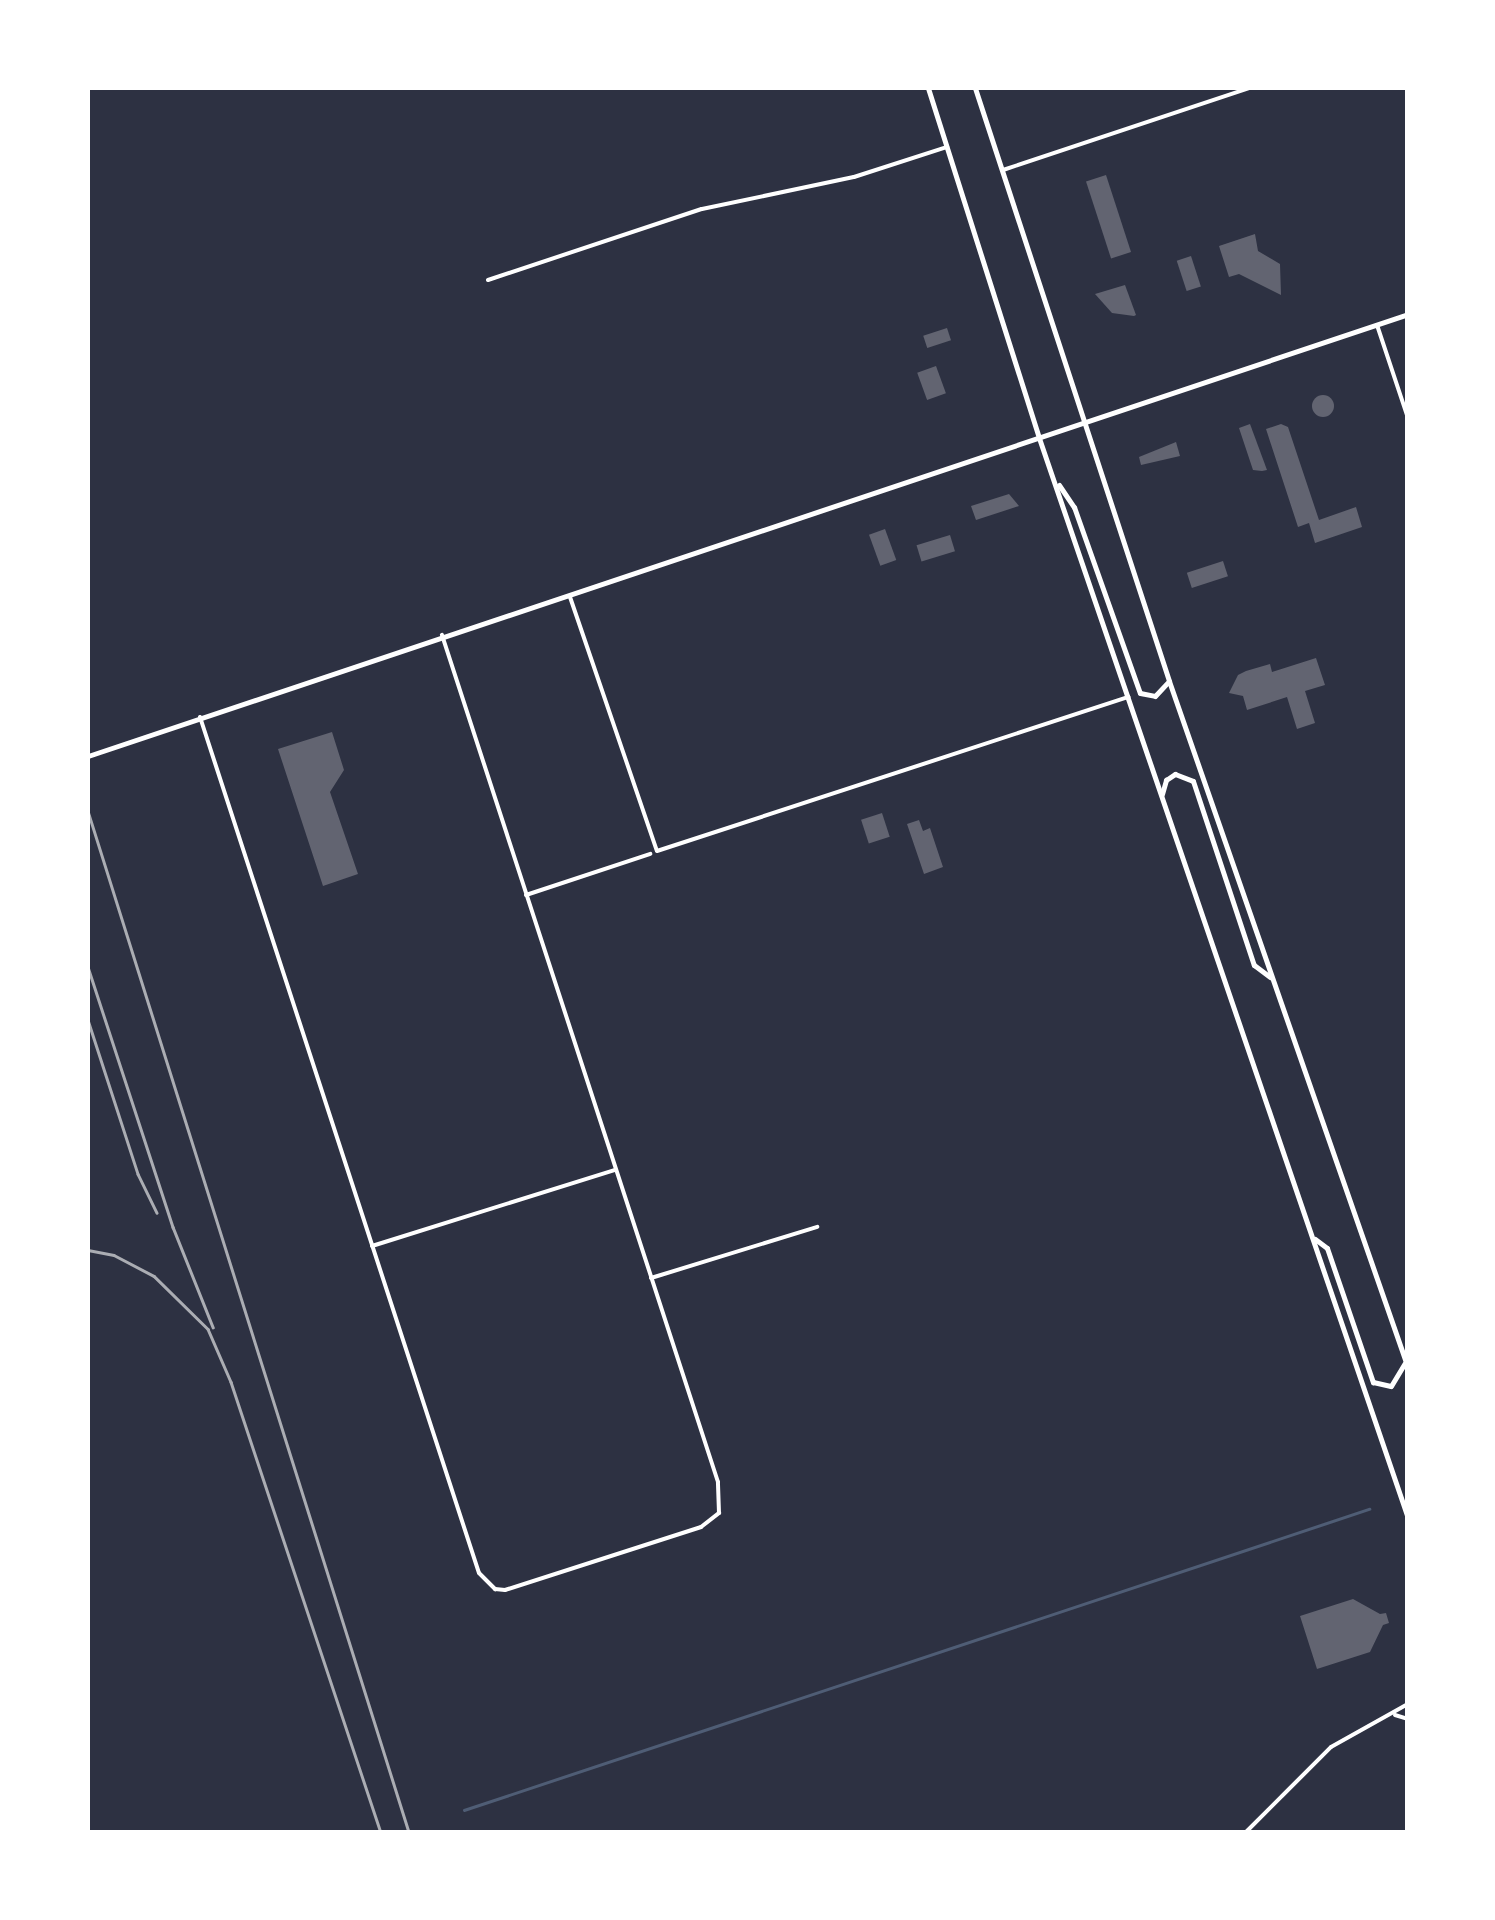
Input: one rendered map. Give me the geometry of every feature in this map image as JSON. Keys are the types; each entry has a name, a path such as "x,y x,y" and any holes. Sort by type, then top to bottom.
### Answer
{"main road":[{"path":"928,88 1039,438 1408,1518"},
{"path":"975,88 1169,681 1406,1365 1396,1383 1383,1387 1373,1382 1328,1248 1312,1237"},
{"path":"88,756 1408,314"},
{"path":"1054,479 1074,507 1140,693 1155,696 1169,681"},
{"path":"1162,796 1166,780 1175,774 1193,781 1254,965 1272,978"}],"street":[{"path":"1002,170 1250,88"},
{"path":"488,280 702,209 854,177 947,147"},
{"path":"1377,325 1408,418"},
{"path":"569,594 657,851 1128,697"},
{"path":"200,717 476,1564 495,1589 512,1588 701,1528 719,1513 718,1482 442,635"},
{"path":"525,896 650,854"},
{"path":"372,1246 614,1170"},
{"path":"652,1278 816,1227"},
{"path":"1246,1832 1331,1747 1395,1715 1408,1704"},
{"path":"1395,1715 1408,1719"}],"building":[{"path":"1106,175 1131,252 1111,259 1086,181"},
{"path":"1255,234 1258,251 1280,264 1281,295 1239,274 1229,277 1219,246"},
{"path":"1191,256 1201,286 1187,291 1177,261"},
{"path":"1125,285 1134,316 1112,313 1095,294"},
{"path":"947,328 951,340 927,348 923,336"},
{"path":"936,366 946,393 927,400 917,373"},
{"path":"1323,395 1331,398 1331,414 1323,417 1315,414 1312,406 1315,398"},
{"path":"1250,424 1267,470 1253,470 1239,428"},
{"path":"1281,424 1288,427 1319,520 1356,507 1362,527 1315,543 1309,523 1298,527 1266,429"},
{"path":"1176,442 1180,456 1141,465 1139,457"},
{"path":"1009,494 1019,506 976,520 971,506"},
{"path":"885,529 896,560 880,566 869,535"},
{"path":"950,535 955,551 921,561 917,545"},
{"path":"1223,561 1228,576 1192,588 1187,573"},
{"path":"1316,658 1325,685 1305,691 1315,723 1297,729 1287,697 1247,710 1243,696 1229,693 1238,675 1246,671 1270,664 1272,672"},
{"path":"332,732 344,770 330,792 358,874 323,886 278,749"},
{"path":"882,813 890,837 869,844 861,820"},
{"path":"919,820 923,831 930,828 943,867 924,874 907,824"},
{"path":"1353,1599 1380,1614 1386,1613 1389,1623 1383,1625 1370,1652 1317,1669 1300,1616"}],"waterway":[{"path":"464,1810 1369,1509"}],"railway":[{"path":"88,811 409,1832"},
{"path":"88,967 173,1227 213,1327"},
{"path":"88,1020 138,1174 157,1213"},
{"path":"88,1250 114,1255 154,1276 208,1329 231,1382 381,1832"}]}
